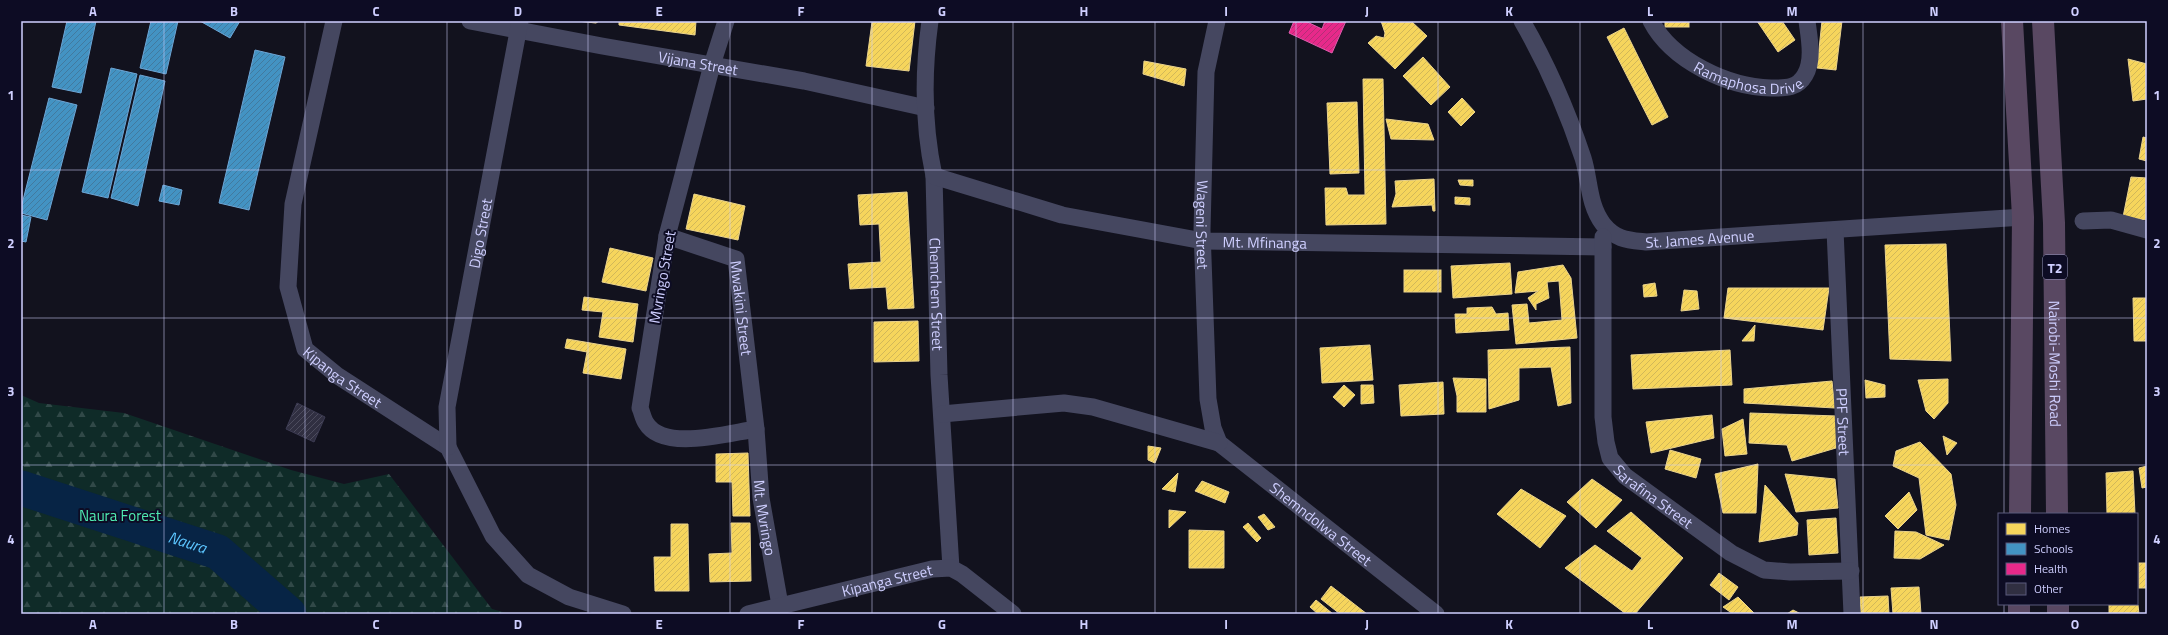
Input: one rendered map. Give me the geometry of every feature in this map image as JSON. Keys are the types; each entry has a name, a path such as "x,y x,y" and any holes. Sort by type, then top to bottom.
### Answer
{"highway":[{"name":"T2","path":"2012,21 2023,217 2020,513"},
{"name":"Nairobi-Moshi Road","path":"2043,21 2054,223 2057,513"}],"street":[{"name":"Kipanga Street","path":"334,21 293,204 288,287 305,349 338,376 448,446"},
{"name":"Vijana Street","path":"470,21 519,26 712,65 804,81 926,108"},
{"name":"Mvringo Street","path":"726,21 712,65 667,236 640,408 646,423 656,433 666,437 688,440 756,430"},
{"name":"Chemchem Street","path":"930,21 925,56 926,108 928,146 934,176 942,414 951,568"},
{"name":"Wageni Street","path":"1216,436 1208,399 1203,241 1206,72 1217,21"},
{"name":"St. James Avenue","path":"1522,21 1540,52 1567,114 1583,160 1592,206 1604,224 1619,239 1646,242 2023,217"},
{"name":"Ramaphosa Drive","path":"1651,21 1659,35 1675,50 1707,71 1729,82 1752,88 1792,87 1800,82 1809,66 1808,21"},
{"name":"Digo Street","path":"448,446 447,407 519,26"},
{"name":"Mt. Mfinanga","path":"934,176 1062,215 1203,241 1603,247"},
{"path":"2083,221 2111,220 2147,230"},
{"name":"Sarafina Street","path":"1604,224 1603,417 1606,442 1610,458 1625,476 1706,535 1731,553 1764,570 1790,572 1851,571"},
{"name":"PPF Street","path":"1835,230 1852,614"},
{"name":"Mwakini Street","path":"667,236 736,259 756,430"},
{"path":"942,414 1064,403 1093,407 1216,436"},
{"name":"Mt. Mvringo","path":"756,430 760,498 780,606"},
{"name":"Shemndolwa Street","path":"1216,436 1436,614"},
{"path":"448,446 493,536 528,575 569,597 623,614"},
{"name":"Kipanga Street","path":"748,614 932,569 951,568 962,574 1013,614"}],"green space":[{"name":"Naura Forest","path":"21,395 39,403 124,413 291,470 344,484 389,474 492,609 510,614 21,614"}],"building: Homes":[{"path":"577,21 599,21 596,23"},
{"path":"619,21 696,21 695,35 619,25"},
{"path":"915,21 909,71 866,66 872,22"},
{"path":"1381,21 1411,21 1427,36 1395,69 1368,43 1376,36 1384,38 1385,33"},
{"path":"1665,21 1689,21 1689,27 1665,27"},
{"path":"1757,21 1782,21 1795,40 1778,52"},
{"path":"1822,21 1842,21 1836,70 1817,68"},
{"path":"1624,28 1668,117 1652,125 1607,37"},
{"path":"1423,57 1450,87 1431,105 1403,76"},
{"path":"2128,59 2147,64 2147,99 2133,101"},
{"path":"1144,61 1186,69 1184,86 1143,74"},
{"path":"1363,79 1383,79 1386,224 1326,225 1325,188 1346,188 1348,195 1365,195"},
{"path":"1462,98 1475,112 1461,126 1448,112"},
{"path":"1357,102 1359,173 1330,174 1327,103"},
{"path":"1386,119 1428,124 1434,140 1391,139"},
{"path":"2143,137 2147,138 2147,161 2139,159"},
{"path":"2131,177 2147,178 2147,220 2123,217"},
{"path":"1434,179 1435,211 1433,211 1432,205 1392,207 1396,194 1395,181"},
{"path":"1458,180 1473,180 1473,186 1460,185"},
{"path":"907,192 914,308 888,309 886,287 850,289 848,264 881,262 879,224 860,225 858,195"},
{"path":"694,194 745,206 738,240 686,229"},
{"path":"1455,197 1470,198 1470,205 1455,204"},
{"path":"1946,244 1951,361 1890,359 1885,245"},
{"path":"610,248 653,258 646,291 602,282"},
{"path":"1510,263 1512,294 1453,298 1451,266"},
{"path":"1563,265 1571,278 1577,338 1516,344 1512,305 1527,304 1529,323 1562,320 1559,281 1547,282 1549,298 1536,304 1536,310 1528,298 1538,291 1515,293 1518,272"},
{"path":"1404,270 1441,270 1441,292 1404,292"},
{"path":"1655,283 1657,296 1644,297 1643,285"},
{"path":"1728,288 1829,288 1823,330 1724,318"},
{"path":"1684,290 1697,291 1699,309 1681,311"},
{"path":"584,297 638,304 633,342 599,337 603,312 582,310"},
{"path":"2133,298 2147,298 2147,341 2134,341"},
{"path":"1492,307 1496,314 1508,313 1509,330 1456,333 1455,314 1467,314 1467,308"},
{"path":"918,321 919,361 874,362 874,322"},
{"path":"1755,325 1754,341 1742,341"},
{"path":"567,339 626,349 621,379 583,373 587,352 565,348"},
{"path":"1370,345 1373,380 1322,383 1320,348"},
{"path":"1570,347 1571,403 1558,406 1551,367 1519,368 1519,400 1489,409 1488,350"},
{"path":"1730,350 1732,385 1633,389 1631,355"},
{"path":"1453,378 1486,379 1486,412 1457,412 1457,396"},
{"path":"1948,379 1948,403 1934,419 1926,411 1918,380"},
{"path":"1865,380 1885,385 1885,397 1866,398"},
{"path":"1832,381 1835,408 1744,403 1744,389"},
{"path":"1443,382 1444,414 1401,416 1399,385"},
{"path":"1344,385 1355,395 1344,407 1333,397"},
{"path":"1361,385 1373,385 1374,403 1361,404"},
{"path":"1750,413 1837,416 1836,448 1792,461 1787,445 1749,443"},
{"path":"1712,415 1714,438 1651,453 1646,422"},
{"path":"1743,419 1747,454 1725,456 1722,429"},
{"path":"1943,436 1957,443 1947,455"},
{"path":"1920,442 1951,474 1956,505 1949,540 1926,535 1919,478 1893,466 1896,451"},
{"path":"1148,446 1161,448 1155,463 1148,460"},
{"path":"1670,450 1701,459 1696,478 1665,469"},
{"path":"748,453 750,516 733,516 732,482 716,482 716,454"},
{"path":"1758,464 1756,513 1723,513 1715,474"},
{"path":"2147,466 2147,487 2142,488 2139,468"},
{"path":"2133,471 2135,513 2107,513 2106,473"},
{"path":"1178,473 1175,492 1162,489"},
{"path":"1785,474 1835,479 1838,508 1796,512"},
{"path":"1592,479 1622,500 1596,528 1567,502"},
{"path":"1202,481 1229,492 1225,503 1195,491"},
{"path":"1765,485 1798,523 1797,535 1759,542"},
{"path":"1521,489 1566,516 1540,548 1497,514"},
{"path":"1909,492 1917,510 1898,529 1885,516"},
{"path":"1169,510 1186,512 1169,528"},
{"path":"1631,512 1683,558 1635,614 1626,614 1565,568 1595,545 1632,571 1642,558 1607,531"},
{"path":"1264,514 1275,527 1268,530 1258,517"},
{"path":"1836,518 1838,553 1809,555 1807,520"},
{"path":"731,523 750,523 751,581 710,582 709,554 732,553"},
{"path":"1248,523 1261,538 1257,542 1243,527"},
{"path":"671,524 688,524 689,591 655,591 654,557 671,557"},
{"path":"1189,530 1224,531 1224,568 1189,568"},
{"path":"1895,531 1916,532 1944,545 1920,559 1894,558"},
{"path":"2139,563 2147,563 2147,588 2139,588"},
{"path":"1719,573 1738,587 1729,600 1710,585"},
{"path":"1331,586 1367,614 1340,614 1321,599"},
{"path":"1919,587 1921,614 1893,614 1891,588"},
{"path":"1888,596 1889,614 1861,614 1860,597"},
{"path":"1738,597 1755,614 1733,614 1723,607"},
{"path":"1316,600 1333,614 1318,614 1310,607"},
{"path":"2109,605 2138,605 2139,614 2109,614"},
{"path":"1793,610 1801,614 1787,614"}],"building: Schools":[{"path":"67,21 96,21 81,93 52,87"},
{"path":"151,21 178,21 166,74 140,68"},
{"path":"200,21 240,21 230,38"},
{"path":"255,50 285,57 249,210 219,203"},
{"path":"111,68 137,74 108,198 82,192"},
{"path":"140,75 165,81 138,206 111,198"},
{"path":"49,98 77,105 47,220 21,213 21,208"},
{"path":"163,185 182,190 179,205 159,201"},
{"path":"21,215 31,217 26,242 21,241"}],"building: Health":[{"path":"1294,21 1305,21 1322,29 1325,21 1346,21 1332,53 1289,33"}],"building: Other":[{"path":"297,403 325,417 314,442 286,429"}],"waterway":[{"name":"Naura","path":"21,488 218,552 289,614"}]}
